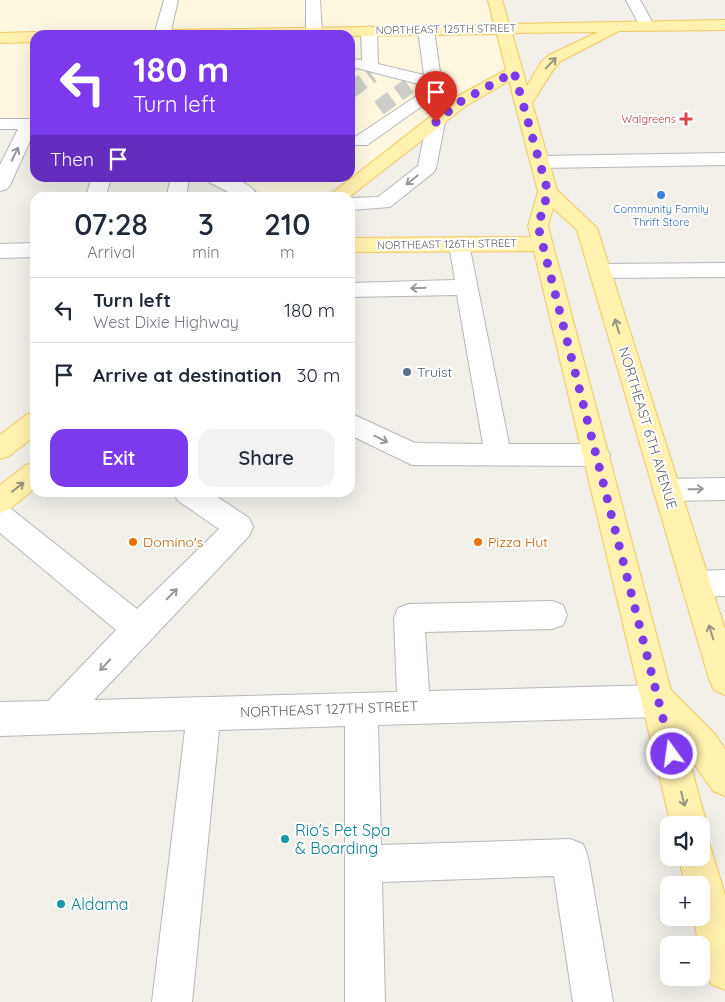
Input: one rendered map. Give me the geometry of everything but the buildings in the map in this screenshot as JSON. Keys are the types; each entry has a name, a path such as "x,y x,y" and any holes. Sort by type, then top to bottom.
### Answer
{"main road":[{"path":"495,0 548,192 538,226 687,816"},
{"name":"NORTHEAST 125TH STREET","path":"355,32 725,24"},
{"path":"524,102 542,79 548,64 555,58 622,26"},
{"path":"0,38 30,37"},
{"path":"343,192 471,96 514,72"},
{"name":"NORTHEAST 6TH AVENUE","path":"548,192 587,228 725,679"},
{"name":"NORTHEAST 126TH STREET","path":"355,245 543,244"},
{"path":"0,449 30,426"},
{"path":"0,501 30,477"},
{"path":"658,701 703,746 725,779"},
{"path":"699,866 725,970"}],"street":[{"path":"163,30 171,0"},
{"path":"313,0 314,30"},
{"path":"633,0 646,26"},
{"path":"426,30 426,83"},
{"path":"369,31 374,70"},
{"path":"355,63 374,70 471,96"},
{"path":"355,134 426,83"},
{"path":"355,134 379,108"},
{"path":"355,204 383,203 427,168 436,122"},
{"path":"0,124 30,124"},
{"path":"0,185 30,128"},
{"path":"355,135 393,153"},
{"path":"541,162 725,159"},
{"path":"224,182 244,192"},
{"path":"459,244 498,455"},
{"path":"0,251 30,250"},
{"path":"600,271 725,270"},
{"path":"355,290 467,287"},
{"path":"355,426 412,454 597,455"},
{"path":"667,490 725,489"},
{"path":"56,717 138,629 239,527 194,497"},
{"path":"0,516 138,629"},
{"path":"696,584 725,583"},
{"path":"414,706 409,618 552,615"},
{"name":"NORTHEAST 127TH STREET","path":"0,719 414,706 658,701"},
{"path":"361,708 365,1002"},
{"path":"172,1002 204,713"},
{"path":"363,864 570,857 593,1002"}],"shaded area":[{"path":"0,0 486,0 507,75 355,174 355,30 30,30 30,126 0,127"},
{"path":"238,182 343,182 327,192 262,192"}],"tunnel":[{"path":"355,87 372,75"},
{"path":"379,108 409,86"}],"place":[{"name":"Walgreens","path":"686,119"},
{"name":"Community Family Thrift Store","path":"661,195"},
{"name":"Truist","path":"407,372"},
{"name":"Domino's","path":"133,542"},
{"name":"Pizza Hut","path":"478,542"},
{"name":"Rio's Pet Spa & Boarding","path":"285,839"},
{"name":"Aldama","path":"61,904"}],"route":[{"path":"436,122 460,102 514,72 548,192 538,226 672,754"}]}
